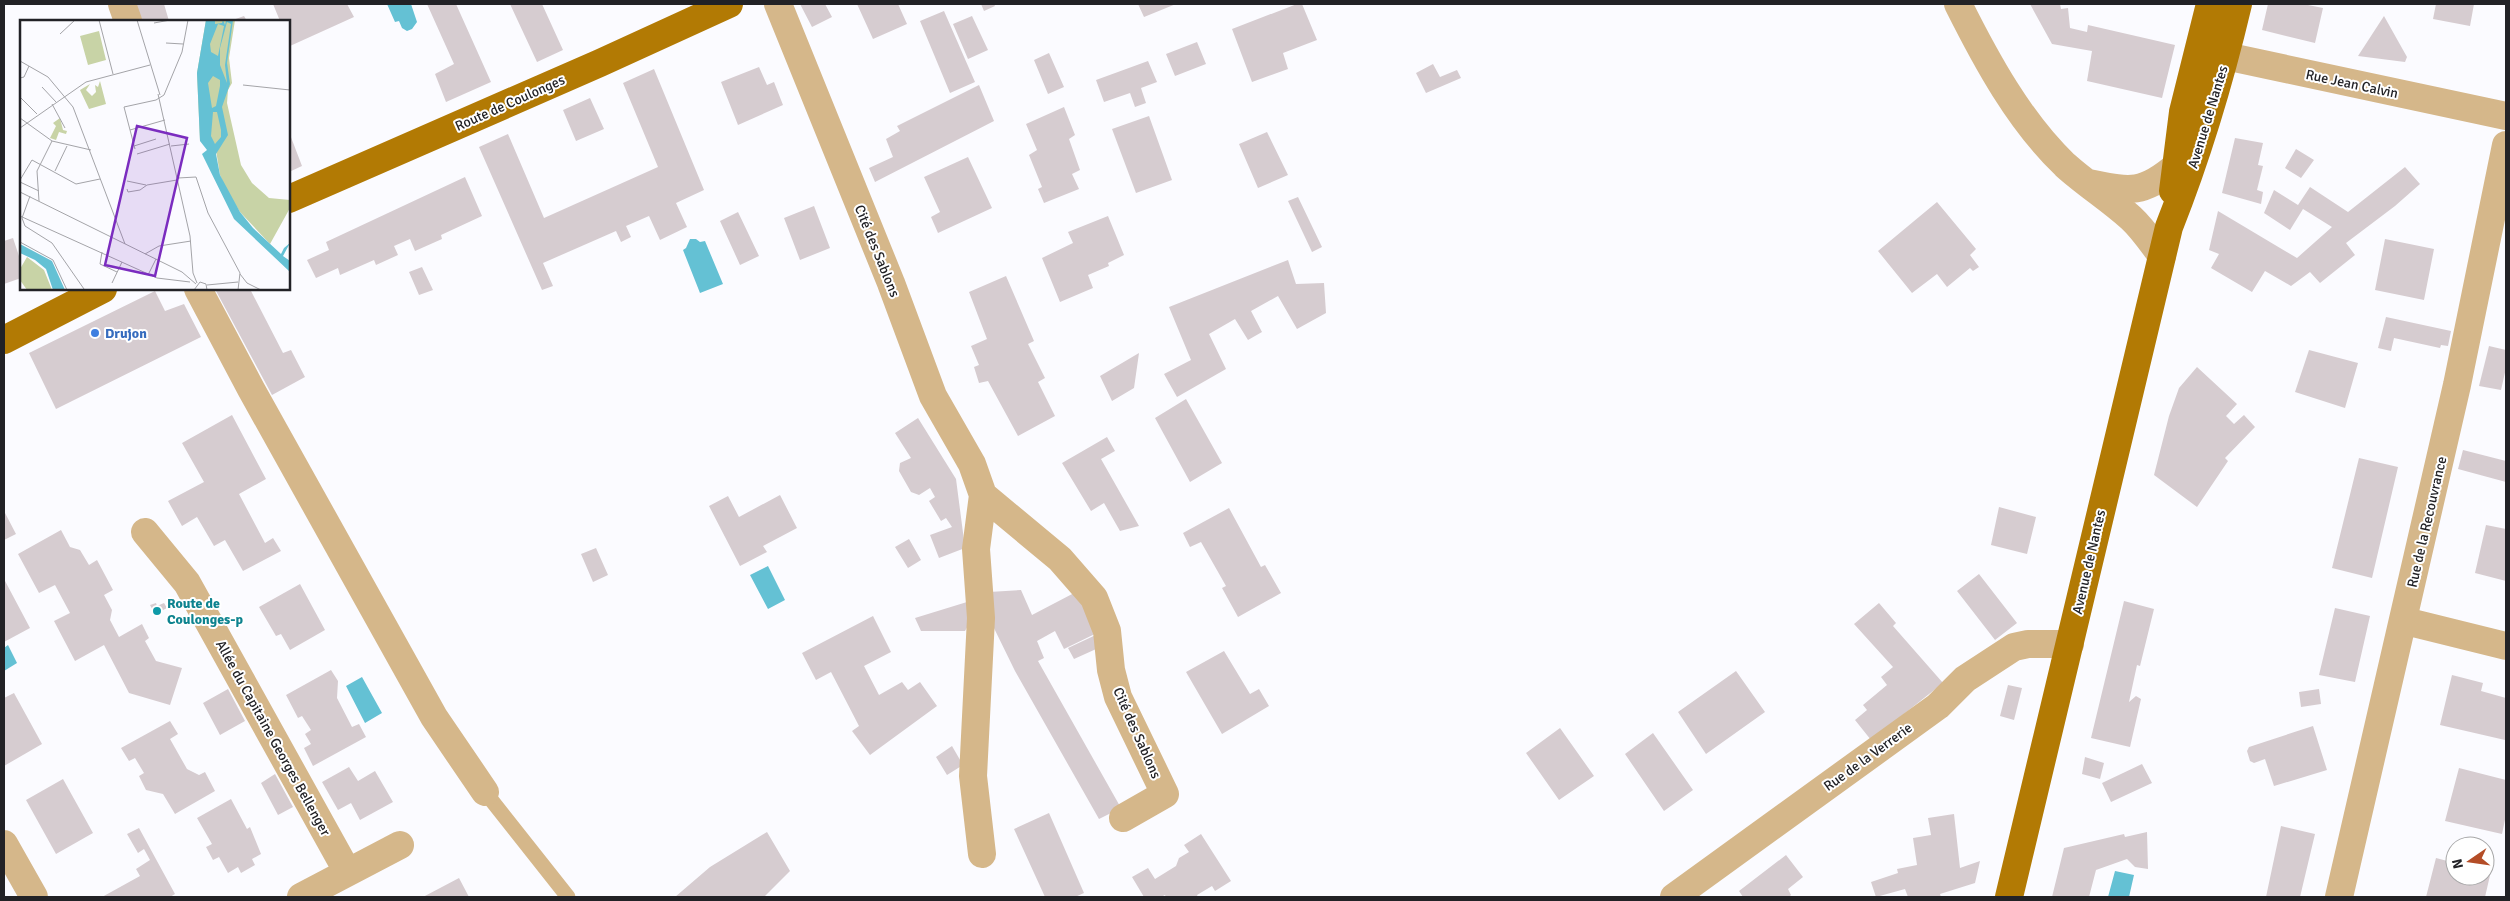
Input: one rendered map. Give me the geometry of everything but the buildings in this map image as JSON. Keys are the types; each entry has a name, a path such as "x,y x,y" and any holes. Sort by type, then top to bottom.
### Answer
{"main road":[{"name":"Route de Coulonges","path":"290,199 600,63 729,4"},
{"name":"Avenue de Nantes","path":"2009,897 2169,227 2183,112 2210,4"},
{"name":"Avenue de Nantes","path":"2169,227 2192,171 2226,56 2238,4"},
{"path":"4,340 101,290"}],"street":[{"path":"122,4 128,20"},
{"name":"Cité des Sablons","path":"778,4 891,283 933,396 972,464 983,495 976,549 981,618 973,776 982,854"},
{"path":"1958,4 1976,40 2010,97 2045,143 2065,165 2131,218 2162,256"},
{"name":"Rue Jean Calvin","path":"2198,50 2506,116"},
{"name":"Rue de la Recouvrance","path":"2339,897 2405,620 2458,385 2506,145"},
{"path":"2086,182 2117,189 2135,189 2149,186 2175,167"},
{"path":"199,290 251,389 434,717 485,792"},
{"name":"Cité des Sablons","path":"983,495 1060,559 1094,598 1107,631 1111,670 1118,697 1165,794 1123,818"},
{"name":"Allée du Capitaine Georges Bellenger","path":"145,532 187,583 347,872"},
{"path":"2405,620 2506,646"},
{"name":"Rue de la Verrerie","path":"1674,897 1938,706 1965,679 2014,648 2028,644 2070,644"},
{"path":"4,844 34,897"},
{"path":"301,897 400,844"}],"lane":[{"path":"485,792 568,897"}],"water":[{"path":"387,4 411,4 417,22 412,29 407,31 402,28 399,21 395,22"},
{"path":"690,239 696,239 700,242 705,241 723,284 700,293 683,250"},
{"path":"768,566 785,600 768,609 750,575"},
{"path":"8,645 17,663 4,671 4,648"},
{"path":"362,677 382,713 365,723 346,686"},
{"path":"2115,871 2134,875 2129,897 2108,897"}],"place":[{"name":"Drujon","path":"95,333"},
{"name":"Route de Coulonges-p","path":"157,611"}]}
